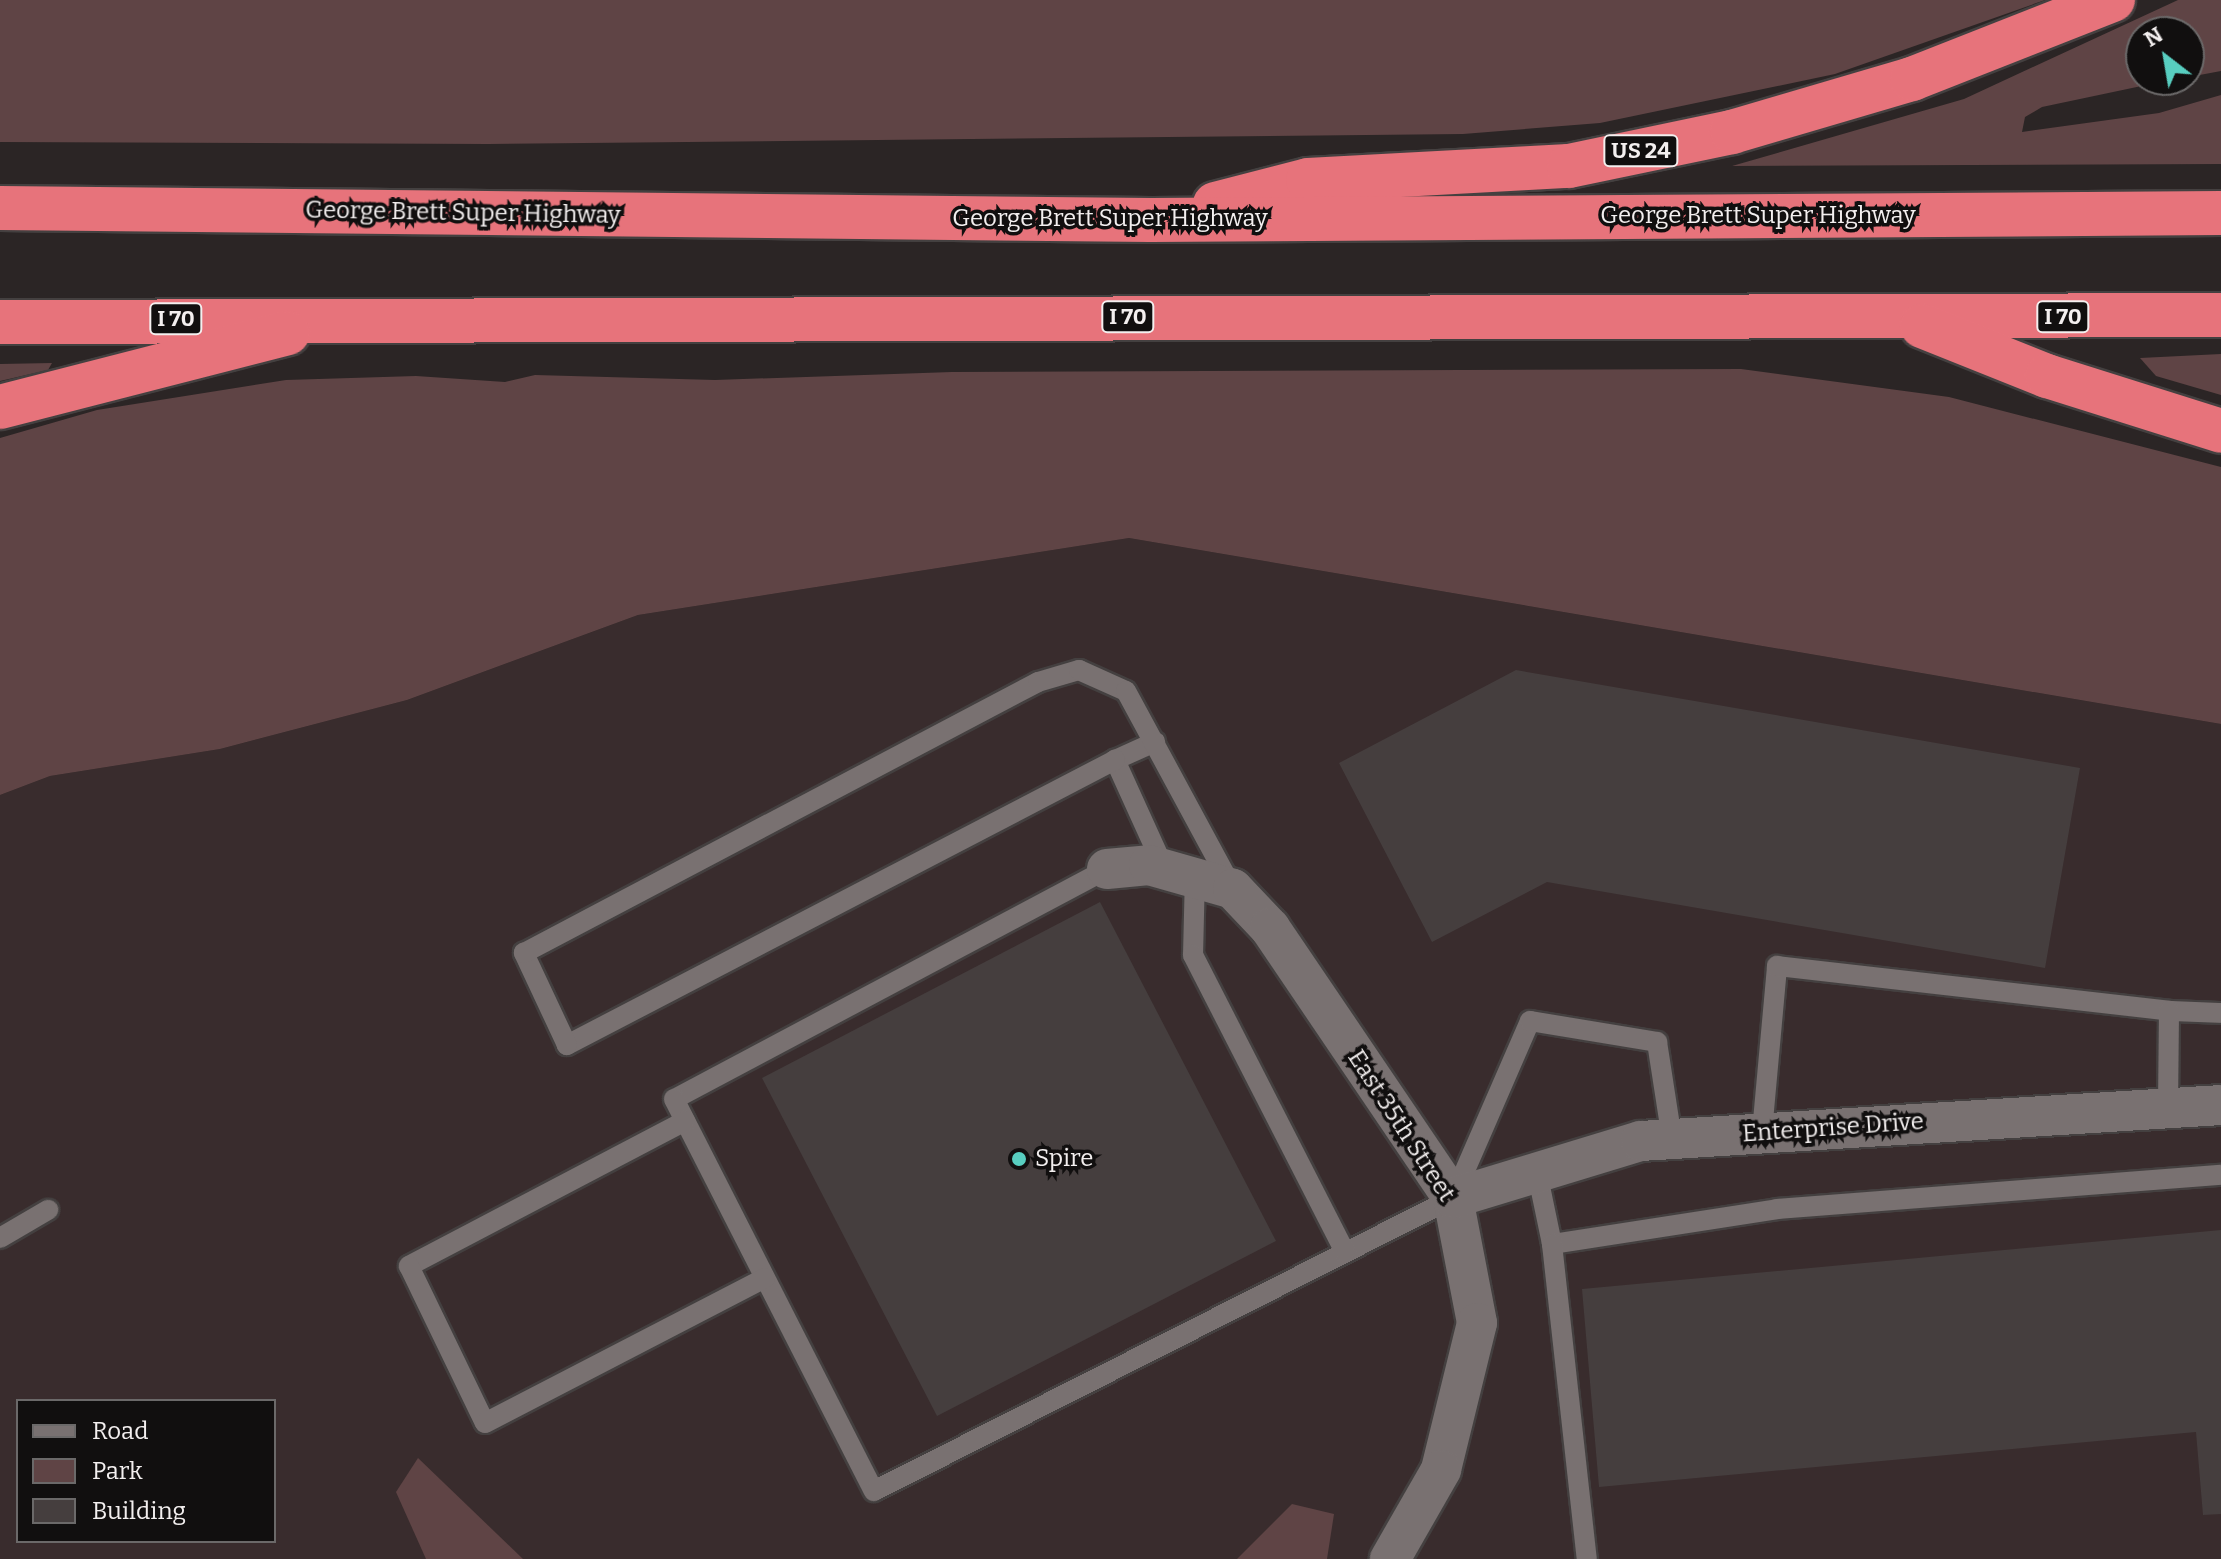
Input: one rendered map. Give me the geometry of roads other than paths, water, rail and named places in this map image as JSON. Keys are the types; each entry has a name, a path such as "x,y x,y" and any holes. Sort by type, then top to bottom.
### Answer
{"highway":[{"name":"US 24","path":"1151,220 1308,180 1569,166 1732,132 1912,79 2113,0"},
{"name":"George Brett Super Highway","path":"0,208 1151,220 2221,213"},
{"name":"I 70","path":"0,322 352,316 1905,319 2221,315"},
{"path":"0,407 352,316"},
{"path":"1905,319 2047,376 2221,431"}],"street":[{"name":"East 35th Street","path":"1107,869 1180,871 1233,889 1270,928 1453,1198 1477,1323 1441,1470 1390,1559"},
{"name":"Enterprise Drive","path":"1453,1198 1537,1172 1672,1139 2221,1105"}],"lane":[{"path":"1155,742 567,1045 524,953 1038,682 1079,670 1126,691 1155,742 1233,889"},
{"path":"1115,760 1180,871 1193,955 1345,1252"},
{"path":"1107,869 674,1099 874,1491 1453,1198 1530,1021 1657,1042 1672,1139"},
{"path":"1762,1132 1777,966 2169,1011 2221,1013"},
{"path":"2168,1106 2169,1011"},
{"path":"685,1121 409,1266 485,1423 765,1278"},
{"path":"1537,1172 1552,1244 1587,1559"},
{"path":"1552,1244 1777,1209 2221,1175"},
{"path":"0,1238 48,1210"}],"place":[{"name":"Spire","path":"1019,1159"}]}
